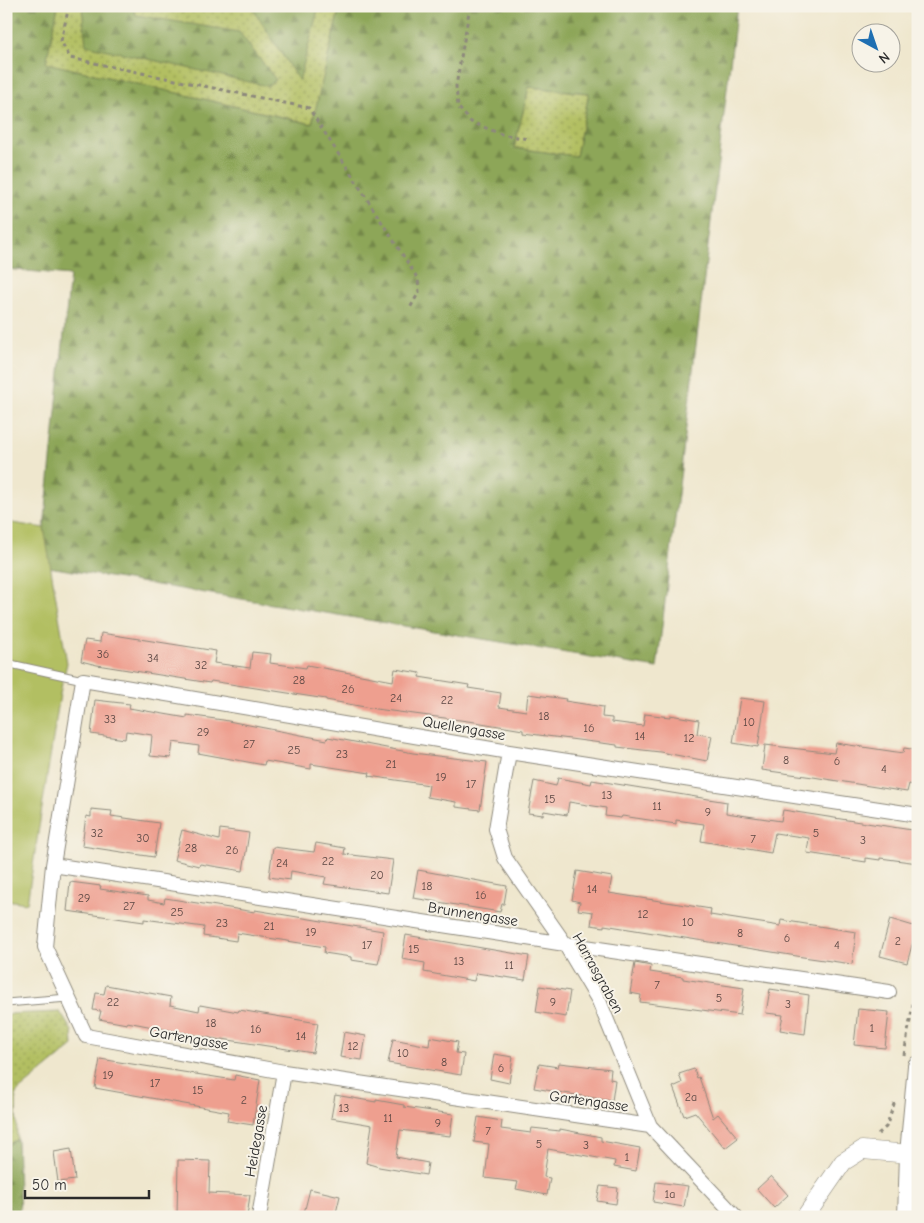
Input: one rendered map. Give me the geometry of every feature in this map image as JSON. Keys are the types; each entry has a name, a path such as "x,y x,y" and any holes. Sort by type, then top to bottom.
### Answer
{"main road":[{"path":"911,1216 918,1066"}],"street":[{"name":"Quellengasse","path":"83,680 508,752 918,816"},
{"name":"Gartengasse","path":"83,680 53,865 45,947 86,1036 284,1072 650,1126"},
{"name":"Harrasgraben","path":"508,752 496,829 506,858 565,944 599,1001 650,1126 736,1217"},
{"name":"Brunnengasse","path":"53,865 889,992"},
{"name":"Heidegasse","path":"259,1217 284,1072"},
{"path":"805,1217 843,1162 862,1150 913,1147"}],"lane":[{"name":"Quellengasse","path":"6,663 83,680"},
{"path":"6,1003 68,998"}],"path":[{"path":"69,6 61,40 70,58 309,108 418,278 419,292 410,308"},
{"path":"470,6 456,86 458,108 471,122 501,134 528,139"}],"green space":[{"path":"6,6 58,6 46,63 312,124 340,6 737,6 657,668 49,567 44,528 70,275 6,269","holes":["529,87 589,93 576,156 514,148"]},
{"path":"58,6 340,6 313,124 45,63"},
{"path":"82,6 132,6 136,15 239,32 276,80 267,86 86,45"},
{"path":"251,6 319,6 299,81"},
{"path":"529,87 589,93 576,156 514,148"},
{"path":"6,522 44,528 67,663 61,688 27,903 6,900"},
{"path":"60,1012 72,1031 73,1046 16,1093 17,1139 6,1146 6,1014"},
{"path":"17,1139 20,1217 6,1217 6,1146"}],"building":[{"path":"101,633 216,651 214,663 250,668 252,652 271,654 270,663 306,668 307,665 393,681 395,669 420,673 419,677 469,685 468,688 501,693 499,707 526,711 528,694 566,699 565,701 603,707 602,717 612,718 612,722 643,726 645,714 670,717 670,715 699,720 697,734 712,736 707,761 660,752 617,747 617,745 523,733 523,730 475,722 376,709 326,699 211,681 210,683 81,661 85,640 100,642"},
{"path":"740,698 765,701 758,747 733,743"},
{"path":"95,700 130,704 129,708 187,718 187,715 223,720 327,740 328,737 413,753 487,762 480,810 456,807 456,802 427,797 429,785 369,776 370,773 311,764 311,769 265,761 264,765 198,753 199,746 173,742 171,758 150,756 152,735 126,731 125,739 91,734"},
{"path":"836,743 903,753 904,748 918,750 918,786 909,784 907,792 762,770 765,745 834,753"},
{"path":"558,778 591,784 592,780 727,802 726,813 781,821 783,810 918,831 918,863 880,858 880,860 866,858 866,862 807,853 809,838 775,833 771,853 701,841 704,824 676,820 676,824 622,816 621,818 605,816 606,808 569,802 567,815 544,811 543,815 528,813 534,781 556,786"},
{"path":"91,809 112,811 111,816 159,823 154,857 82,846 86,816 91,817"},
{"path":"220,829 249,833 243,871 200,864 199,866 174,860 182,830 219,840"},
{"path":"316,843 345,848 344,854 393,860 388,893 324,884 326,877 291,871 290,880 269,877 273,847 314,852"},
{"path":"418,870 507,886 504,904 502,904 500,912 413,898"},
{"path":"577,871 612,877 609,893 711,909 710,915 780,926 781,920 856,932 852,964 604,925 604,927 591,925 593,912 578,910 580,902 572,900"},
{"path":"70,882 101,886 100,889 148,896 148,900 164,903 165,898 255,912 255,910 383,931 378,964 324,953 325,947 237,933 236,941 203,936 204,927 144,919 144,922 67,911"},
{"path":"890,919 917,927 907,963 880,956"},
{"path":"406,935 529,956 525,980 476,973 474,981 424,972 425,963 402,959"},
{"path":"635,963 651,966 650,972 744,988 740,1015 640,1002 641,995 630,993"},
{"path":"106,985 171,997 170,1005 199,1011 200,1005 318,1023 313,1053 221,1040 127,1022 127,1024 99,1019 101,1011 93,1010 96,993 104,994"},
{"path":"540,986 570,991 566,1017 536,1012"},
{"path":"770,989 809,995 805,1034 780,1030 783,1015 766,1013"},
{"path":"858,1009 889,1012 885,1048 854,1045"},
{"path":"344,1032 366,1036 362,1060 340,1057"},
{"path":"430,1037 458,1042 456,1053 464,1054 461,1075 388,1063 393,1039 429,1046"},
{"path":"494,1054 513,1057 509,1083 490,1079"},
{"path":"100,1059 234,1080 235,1075 260,1080 253,1125 227,1121 229,1112 95,1088"},
{"path":"559,1063 611,1069 610,1079 615,1080 612,1101 534,1088 539,1064 558,1067"},
{"path":"694,1069 697,1078 699,1077 713,1118 718,1114 738,1138 725,1148 695,1112 684,1116 673,1087 682,1083 679,1074"},
{"path":"335,1095 376,1102 376,1100 404,1105 404,1107 453,1114 450,1136 400,1130 396,1157 428,1163 426,1175 366,1163 372,1125 331,1118"},
{"path":"478,1117 502,1121 501,1129 531,1133 532,1128 560,1131 560,1129 601,1137 601,1141 640,1148 636,1171 614,1167 615,1161 548,1149 544,1177 550,1178 547,1195 516,1189 518,1182 485,1178 489,1144 474,1142"},
{"path":"71,1149 75,1180 58,1182 54,1152"},
{"path":"178,1160 210,1161 209,1193 250,1195 247,1217 177,1217"},
{"path":"771,1176 788,1195 774,1208 757,1189"},
{"path":"656,1182 688,1186 684,1207 653,1202"},
{"path":"600,1186 618,1188 616,1204 597,1201"},
{"path":"310,1189 340,1196 335,1217 303,1217"}]}
